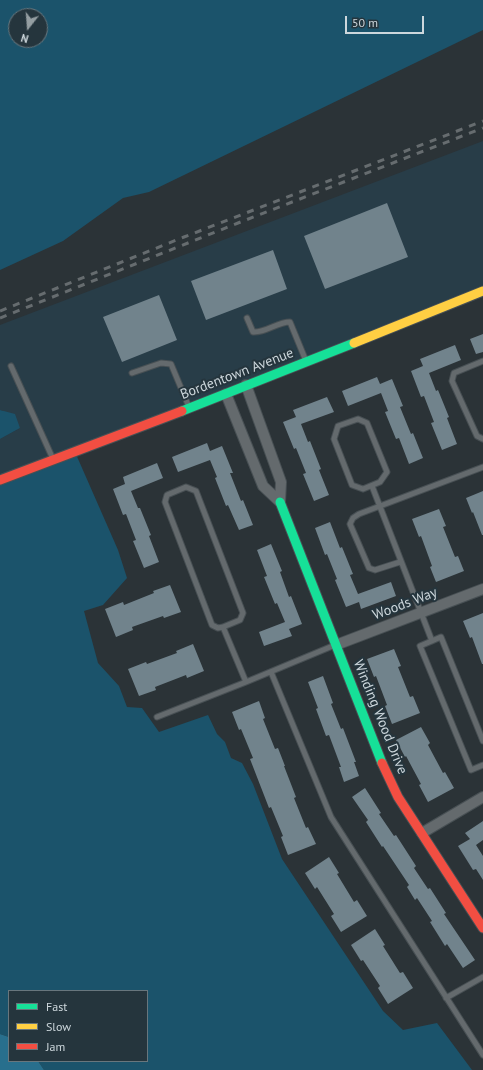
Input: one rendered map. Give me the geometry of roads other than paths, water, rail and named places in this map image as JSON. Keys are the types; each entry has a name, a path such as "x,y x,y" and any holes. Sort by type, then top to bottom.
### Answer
{"main road":[{"name":"Bordentown Avenue","path":"0,480 226,394 483,291"},
{"name":"Winding Wood Drive","path":"280,502 388,777 398,796 483,928"}],"street":[{"name":"Winding Wood Drive","path":"246,386 281,482 280,502"},
{"name":"Winding Wood Drive","path":"226,394 263,486 280,502"},
{"name":"Woods Way","path":"336,645 483,590"},
{"path":"422,833 483,797"}],"lane":[{"path":"247,318 253,332 259,332 284,322 290,322 306,362"},
{"path":"483,361 454,373 452,380 477,436 483,439"},
{"path":"132,373 161,363 171,364 189,408"},
{"path":"11,366 53,460"},
{"path":"358,419 367,423 387,472 380,482 372,486 363,489 352,484 334,439 338,426 358,419"},
{"path":"400,562 375,570 369,568 350,524 353,518 379,506 483,467"},
{"path":"372,486 400,562 432,641"},
{"path":"186,487 196,491 243,613 240,620 223,627 218,628 212,625 165,502 167,495 186,487"},
{"path":"223,627 246,682"},
{"path":"483,741 441,638 420,646 471,770 483,765"},
{"path":"157,717 336,645"},
{"path":"271,672 331,817 483,1056"},
{"path":"446,998 483,977"}],"railway":[{"path":"0,311 184,237 483,121"},
{"path":"0,318 238,223 483,128"}]}
